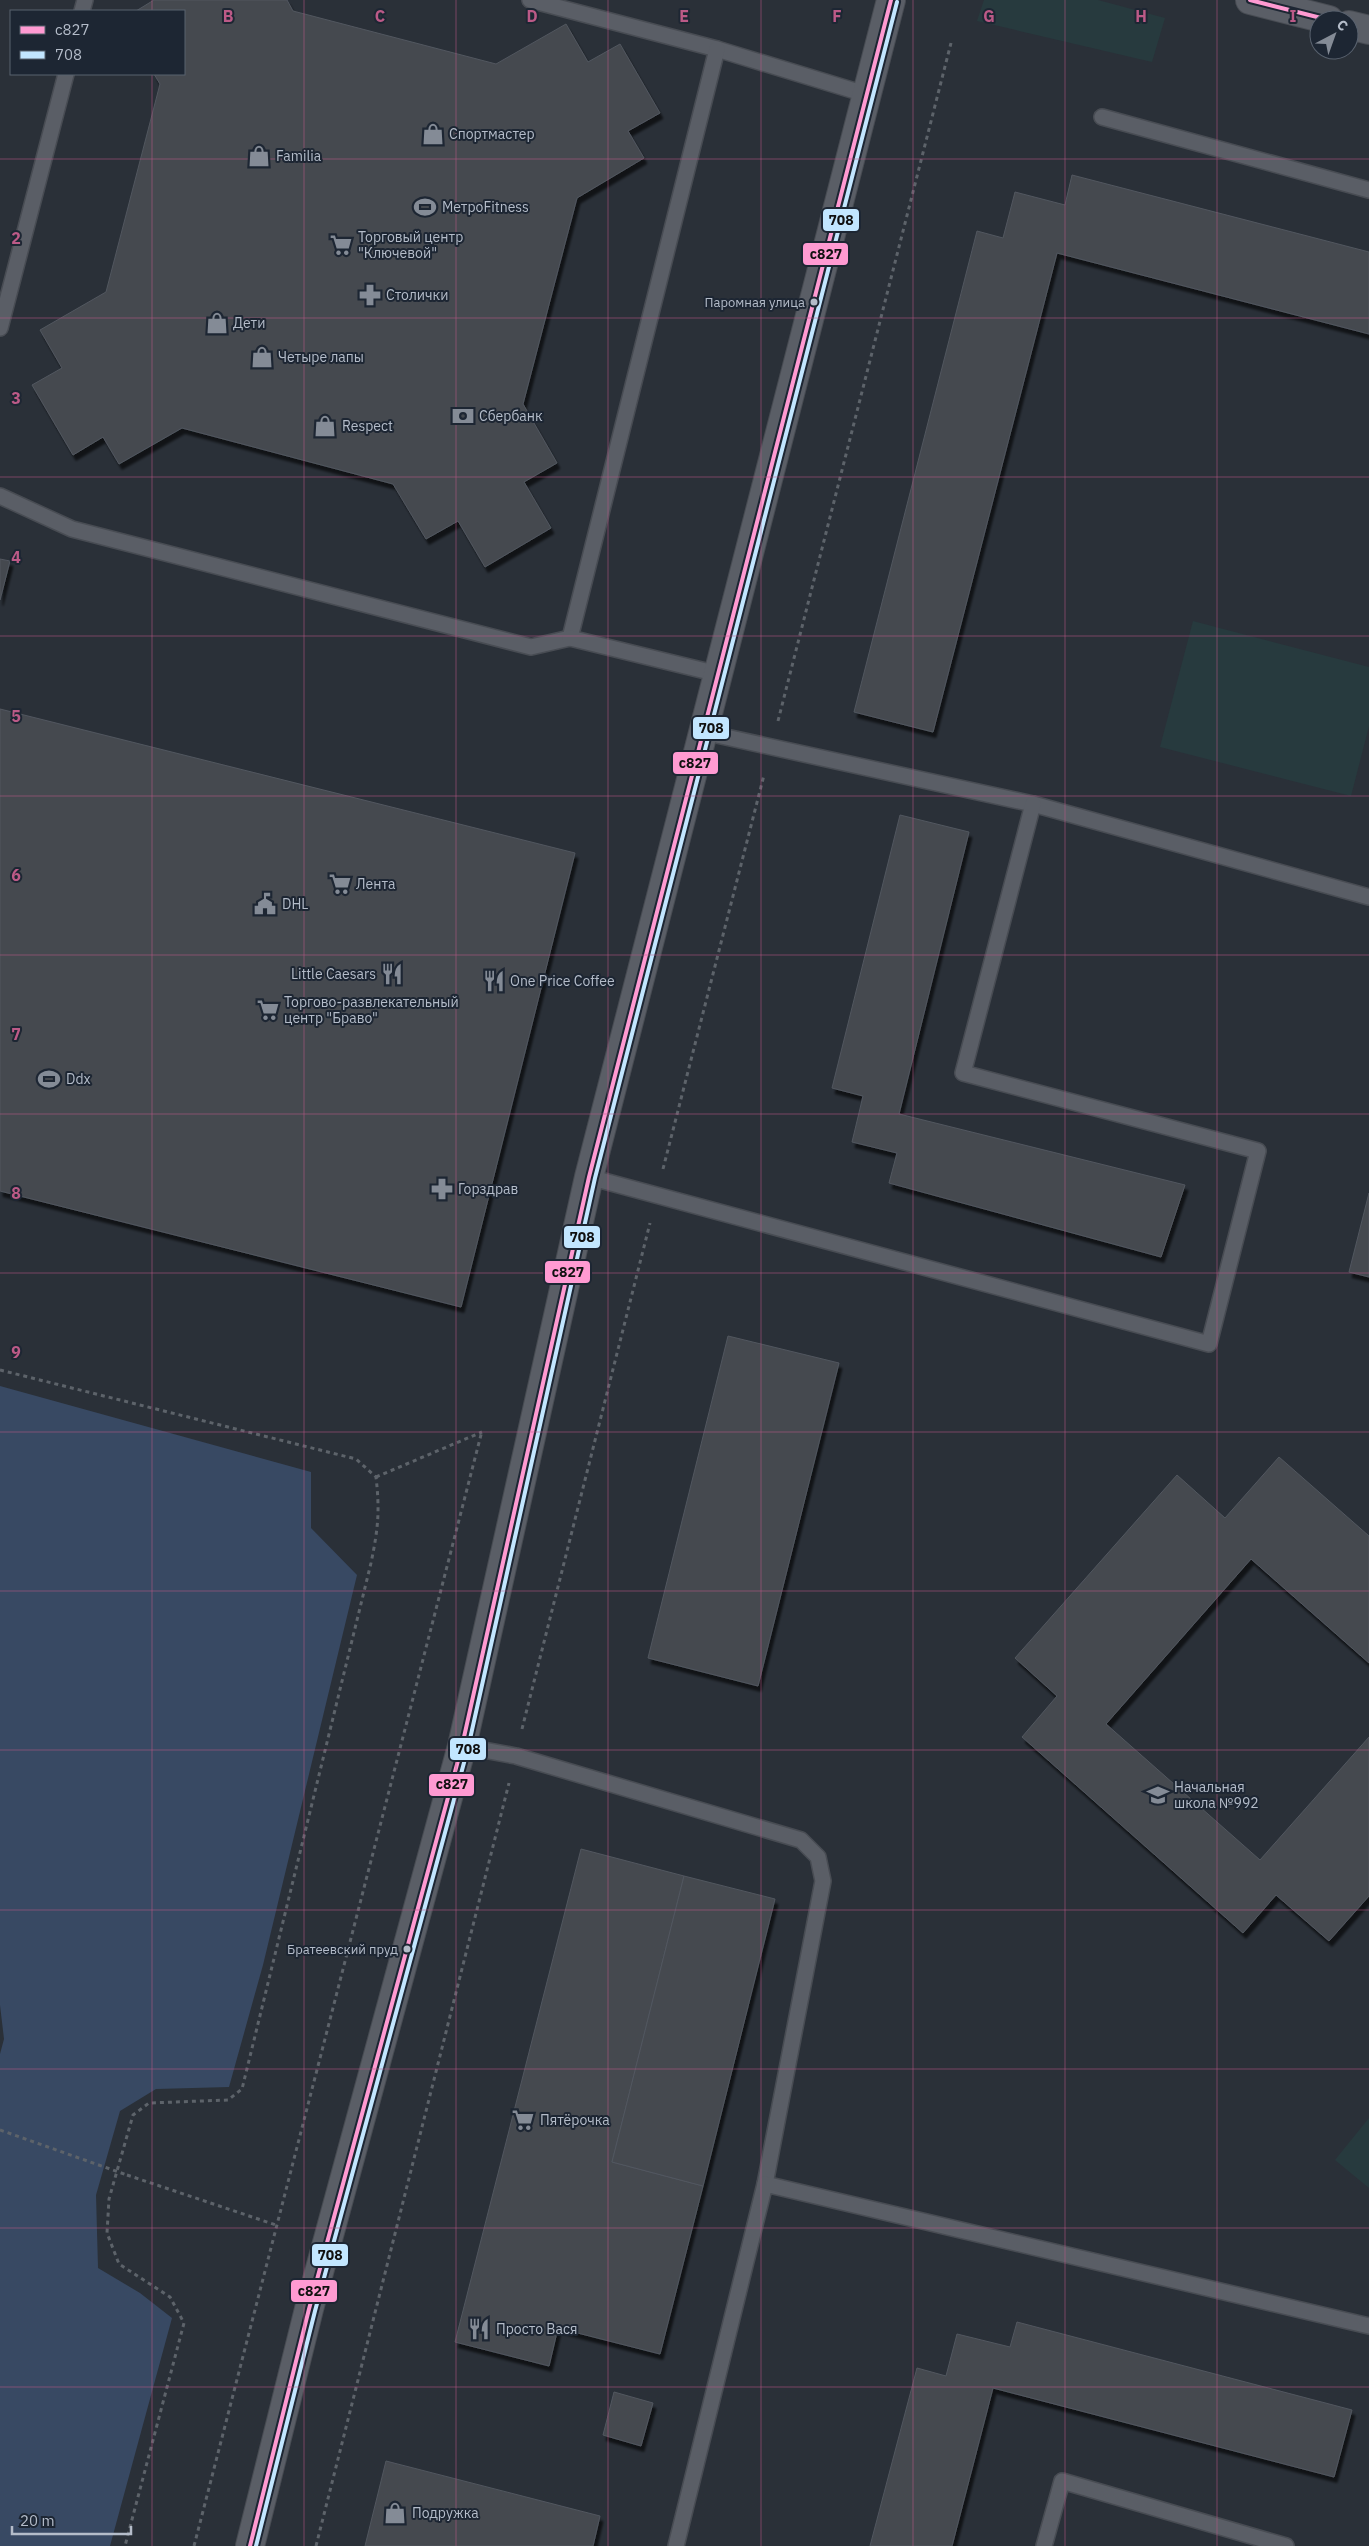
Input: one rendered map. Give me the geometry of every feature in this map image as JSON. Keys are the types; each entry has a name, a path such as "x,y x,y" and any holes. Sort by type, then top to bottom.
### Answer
{"street":[{"path":"250,2546 309,2309 462,1746 589,1177 865,94 891,0"},
{"path":"1250,0 1309,15"}],"lane":[{"path":"530,0 717,49 865,94"},
{"path":"570,638 717,49"},
{"path":"0,328 66,75"},
{"path":"1102,117 1369,190"},
{"path":"0,496 72,528 531,647 570,638 718,674"},
{"path":"703,732 1033,804 1369,897"},
{"path":"589,1177 1209,1344 1258,1151 963,1073 1033,804"},
{"path":"462,1746 516,1756 800,1840 818,1857 823,1881 765,2184 676,2546"},
{"path":"765,2184 1369,2326"},
{"path":"1044,2546 1062,2481 1286,2546"}],"path":[{"path":"316,2546 657,1195 951,43"},
{"path":"0,1370 356,1459 376,1477 379,1520 370,1563 242,2088 228,2100 149,2103 133,2115 109,2199 107,2233 119,2264 170,2297 184,2323 125,2546"},
{"path":"194,2546 482,1431 376,1477"},
{"path":"0,2130 276,2225"}],"green space":[{"path":"984,0 1098,0 1165,18 1152,62 977,21"},
{"path":"1193,621 1369,667 1369,726 1351,796 1160,747"},
{"path":"1369,2118 1369,2188 1335,2160"}],"water":[{"name":"Братеевский пруд","path":"0,1386 311,1472 311,1528 357,1575 263,1965 229,2087 156,2089 120,2111 96,2195 98,2268 140,2293 172,2318 110,2546 0,2546 0,2054 4,2039 0,2005"}],"building":[{"name":"Торговый центр \"Ключевой\"","path":"154,0 287,0 293,11 496,64 566,24 588,62 620,44 660,113 628,131 644,158 577,198 552,293 523,404 557,463 524,482 551,528 485,567 458,521 426,539 393,484 182,428 119,464 103,437 73,455 32,385 62,368 40,330 106,292 160,84 155,75 185,75 185,10 138,10"},
{"path":"1072,175 1369,252 1369,334 1057,253 933,732 854,712 977,231 1003,238 1015,192 1065,205"},
{"path":"0,559 10,561 0,600"},
{"name":"Торгово-развлекательный центр \"Браво\"","path":"0,709 575,853 461,1307 0,1191"},
{"path":"900,815 969,832 899,1114 1185,1185 1161,1257 889,1183 897,1153 852,1142 863,1096 832,1088"},
{"path":"1369,1193 1369,1277 1349,1272"},
{"path":"728,1336 839,1363 758,1686 648,1658"},
{"path":"1279,1457 1369,1536 1369,1663 1251,1559 1106,1724 1260,1860 1369,1737 1369,1896 1329,1941 1276,1895 1243,1933 1022,1737 1057,1696 1015,1658 1177,1475 1225,1518"},
{"path":"581,1849 684,1876 612,2162 703,2186 660,2354 558,2328 549,2366 455,2342"},
{"path":"684,1876 775,1899 703,2186 612,2162"},
{"path":"1017,2322 1352,2410 1334,2477 993,2388 952,2546 870,2546 917,2368 946,2376 957,2334 1010,2347"},
{"path":"614,2392 653,2403 641,2446 603,2435"},
{"path":"386,2461 600,2516 593,2546 365,2546"}],"transit line":[{"name":"с827","path":"250,2546 309,2309 462,1746 589,1177 891,0"},
{"name":"с827","path":"1250,0 1309,15"},
{"name":"708","path":"256,2546 315,2311 468,1748 595,1178 897,2"}],"place":[{"name":"Спортмастер","path":"433,134"},
{"name":"Familia","path":"259,156"},
{"name":"МетроFitness","path":"425,207"},
{"name":"Торговый центр \"Ключевой\"","path":"341,245"},
{"name":"Столички","path":"370,295"},
{"name":"Паромная улица","path":"814,302"},
{"name":"Дети","path":"217,323"},
{"name":"Четыре лапы","path":"262,357"},
{"name":"Сбербанк","path":"463,416"},
{"name":"Respect","path":"325,426"},
{"name":"Лента","path":"340,884"},
{"name":"DHL","path":"265,904"},
{"name":"Little Caesars","path":"392,974"},
{"name":"One Price Coffee","path":"494,981"},
{"name":"Торгово-развлекательный центр \"Браво\"","path":"268,1010"},
{"name":"Ddx","path":"49,1079"},
{"name":"Горздрав","path":"442,1189"},
{"name":"Начальная школа №992","path":"1158,1795"},
{"name":"Братеевский пруд","path":"407,1949"},
{"name":"Пятёрочка","path":"523,2120"},
{"name":"Просто Вася","path":"479,2329"},
{"name":"Подружка","path":"395,2513"}]}
